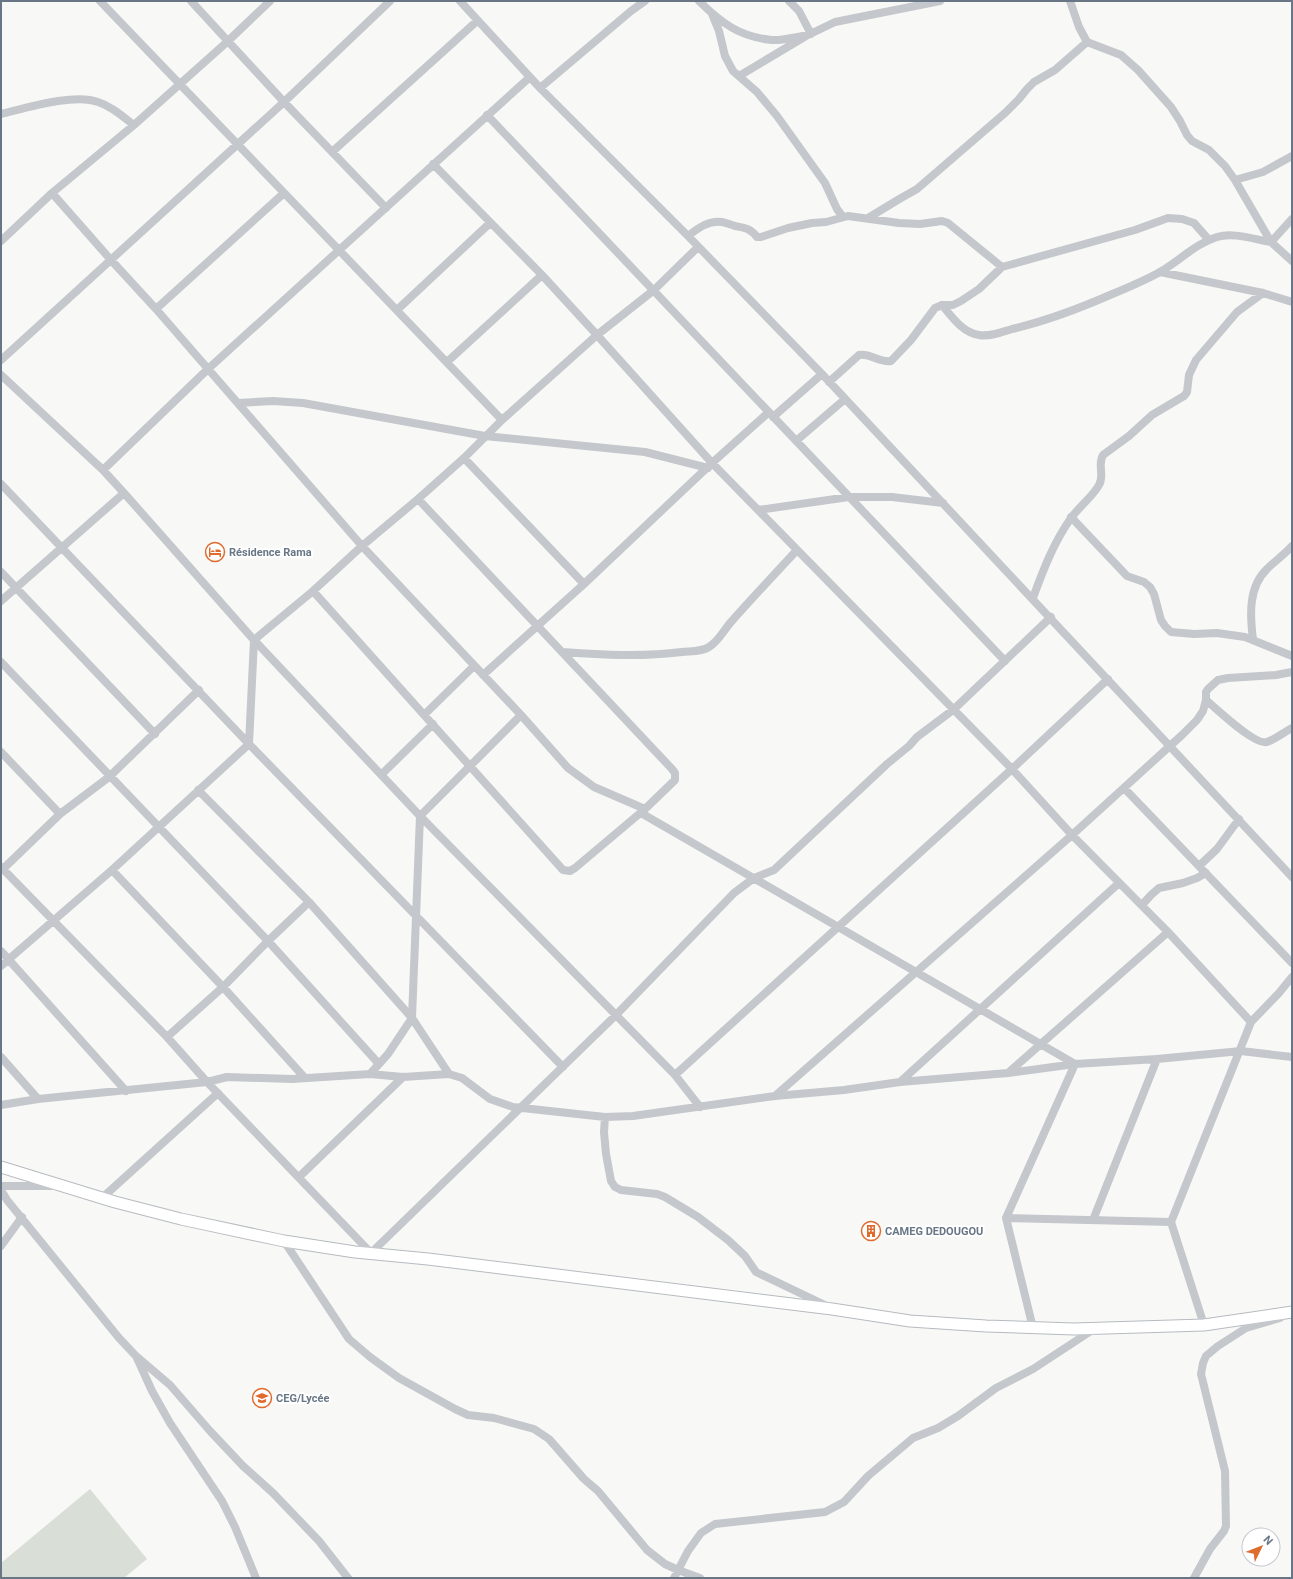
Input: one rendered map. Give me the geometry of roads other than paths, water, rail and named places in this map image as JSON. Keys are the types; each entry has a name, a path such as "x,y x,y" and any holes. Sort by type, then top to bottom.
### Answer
{"main road":[{"path":"1,1167 102,1198 181,1219 284,1242 832,1309 910,1321 986,1326 1074,1329 1204,1325 1292,1313"}],"street":[{"path":"100,1 502,420"},
{"path":"191,1 227,42 386,208"},
{"path":"1,241 52,193 134,125 180,84 270,1"},
{"path":"1,360 236,144 284,102 390,1"},
{"path":"460,1 540,88 688,236 822,374 1051,617 1292,877"},
{"path":"540,88 631,11 645,1"},
{"path":"699,1 726,26 744,34 773,40 809,35"},
{"path":"789,1 799,11 809,35"},
{"path":"739,76 809,35 835,22 940,1"},
{"path":"1070,1 1078,27 1087,42 1121,55 1138,70 1171,107 1192,141 1215,155 1225,166 1235,180 1271,242 1292,261"},
{"path":"712,14 719,31 725,56 733,71 757,92 777,116 825,183 837,209 843,217"},
{"path":"332,152 477,21"},
{"path":"868,218 917,189 1005,113 1034,82 1055,70 1087,42"},
{"path":"103,470 208,369 530,76"},
{"path":"1,114 65,100 80,99 96,101 108,106 134,125"},
{"path":"487,115 1005,661"},
{"path":"1235,180 1263,172 1292,156"},
{"path":"433,164 542,275 597,335 710,465 758,510 1012,769 1072,835 1168,932 1252,1022"},
{"path":"52,193 156,309 362,546 573,772 594,787 643,811 754,878 1075,1064"},
{"path":"156,309 284,193"},
{"path":"688,236 698,228 709,223 721,222 733,226 746,227 752,230 757,237 761,237 788,228 826,222 843,217 868,218 899,223 920,224 942,221 948,223 1002,267"},
{"path":"829,382 859,356 865,354 882,361 891,361 910,340 935,308 942,305 953,305 961,301 979,289 1002,267 1135,230 1168,218 1182,219 1194,223 1209,240"},
{"path":"1271,242 1292,218"},
{"path":"397,310 490,222"},
{"path":"942,305 963,328 980,335 992,334 1036,323 1079,308 1136,284 1160,272 1200,244 1209,240 1226,235 1271,242"},
{"path":"1,966 112,870 249,744 254,640 313,591 362,546 418,499 464,458 502,420 597,335 654,290 698,247"},
{"path":"1160,272 1263,293 1292,302"},
{"path":"447,362 542,275"},
{"path":"1033,598 1048,558 1071,517 1100,484 1102,476 1100,460 1102,455 1129,436 1152,415 1184,396 1187,392 1189,375 1200,355 1237,312 1263,293"},
{"path":"1,374 103,470 254,640 420,816 674,1075 700,1107"},
{"path":"483,675 584,584 710,465 822,374"},
{"path":"796,441 845,399"},
{"path":"238,403 273,401 303,403 485,436 645,452 710,465"},
{"path":"464,458 584,584"},
{"path":"1,484 249,744 563,1068"},
{"path":"1,601 124,493"},
{"path":"758,510 849,497 892,497 943,503"},
{"path":"313,591 564,870 570,871 575,868 643,811 675,780 675,773 418,499"},
{"path":"1071,517 1126,576 1144,582 1150,587 1154,594 1161,620 1172,632 1245,637 1292,656"},
{"path":"1254,640 1250,620 1251,606 1256,585 1267,569 1281,558 1292,546"},
{"path":"563,652 607,656 672,654 699,651 707,648 716,641 731,621 797,550"},
{"path":"1,572 155,734"},
{"path":"199,690 155,734 109,776 60,814 2,868 167,1037 207,1082 371,1253 563,1068 734,893 754,878 774,870 917,737 953,710 1051,617"},
{"path":"1,662 158,828 268,941 379,1064"},
{"path":"424,715 474,666"},
{"path":"775,1096 1072,835 1197,720 1203,711 1206,700 1206,692 1208,689 1222,679 1276,675 1292,672"},
{"path":"674,1075 1012,769 1108,679"},
{"path":"1206,700 1242,731 1262,743 1268,742 1292,728"},
{"path":"370,1074 388,1054 412,1018 420,816 521,715"},
{"path":"382,774 433,724"},
{"path":"1,752 60,814"},
{"path":"1124,788 1292,963"},
{"path":"198,790 308,902 412,1018 449,1074"},
{"path":"1199,866 1217,849 1239,819"},
{"path":"112,870 223,987 304,1078"},
{"path":"1142,905 1159,888 1182,883 1206,873"},
{"path":"900,1082 1119,883"},
{"path":"167,1037 223,987 308,902"},
{"path":"1008,1073 1168,932"},
{"path":"1,951 126,1091"},
{"path":"1204,1325 1172,1222 1252,1022 1280,993 1292,977"},
{"path":"1,1105 38,1099 207,1082 227,1076 288,1079 370,1074 403,1077 449,1074 462,1078 490,1099 503,1104 521,1108 604,1117 648,1114 775,1096 844,1090 900,1082 1008,1073 1075,1064 1157,1059 1241,1051 1292,1057"},
{"path":"1,1057 38,1099"},
{"path":"1093,1220 1157,1059"},
{"path":"1033,1328 1006,1218 1075,1064"},
{"path":"299,1177 403,1077"},
{"path":"102,1198 218,1093"},
{"path":"604,1117 606,1154 611,1181 615,1187 622,1190 657,1194 665,1197 698,1217 728,1240 745,1256 756,1272 832,1309"},
{"path":"1,1186 60,1185"},
{"path":"1,1190 7,1200 81,1292 136,1356 170,1385 243,1466 273,1493 320,1541 348,1578"},
{"path":"1,1246 22,1218"},
{"path":"1006,1218 1172,1222"},
{"path":"284,1242 349,1339 370,1357 399,1378 468,1415 494,1418 534,1429 549,1439 584,1479 598,1491 648,1550 665,1564 700,1578"},
{"path":"1194,1578 1210,1549 1224,1531 1226,1526 1225,1471 1202,1374 1203,1363 1206,1356 1218,1346 1246,1328 1292,1313"},
{"path":"674,1578 688,1551 701,1533 715,1524 826,1512 835,1508 844,1502 868,1476 913,1438 938,1428 958,1416 996,1388 1033,1369 1091,1331 1185,1325"},
{"path":"136,1356 152,1392 170,1423 222,1501 235,1527 256,1578"}],"place":[{"name":"Résidence Rama","path":"215,552"},
{"name":"CAMEG DEDOUGOU","path":"871,1231"},
{"name":"CEG/Lycée","path":"262,1398"}]}
